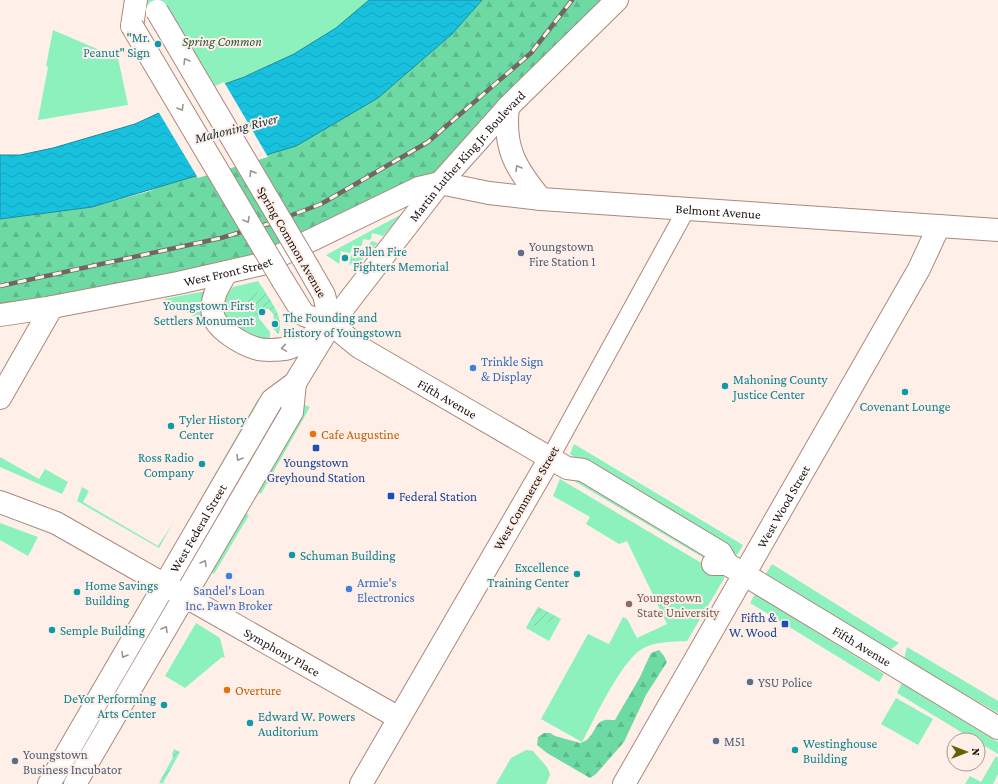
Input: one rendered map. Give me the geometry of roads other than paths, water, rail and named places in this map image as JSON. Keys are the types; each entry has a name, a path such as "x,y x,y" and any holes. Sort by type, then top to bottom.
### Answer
{"main road":[{"name":"Spring Common Avenue","path":"136,0 157,11 308,266 324,295 331,324 304,315 283,281 132,26 136,0"},
{"name":"Martin Luther King Jr. Boulevard","path":"331,324 440,183 508,107 617,0"},
{"path":"508,107 507,119 510,148 514,162 524,179 541,198"},
{"name":"Belmont Avenue","path":"440,183 489,193 541,198 998,230"},
{"name":"West Front Street","path":"0,315 52,307 262,264 419,188 440,183"},
{"name":"West Wood Street","path":"624,784 736,570 920,269 938,226"},
{"path":"227,272 217,288 213,302 213,315 219,326 244,343 256,348 268,350 289,348 308,339 331,324"},
{"path":"0,398 52,307"},
{"name":"West Federal Street","path":"49,784 272,400 294,383 331,324"},
{"name":"Fifth Avenue","path":"331,324 359,347 559,463 576,482 714,564 736,570 998,728"},
{"name":"West Federal Street","path":"75,784 292,412 294,383"},
{"name":"West Commerce Street","path":"361,784 398,718 559,463"},
{"name":"Symphony Place","path":"0,502 56,524 398,718"}],"street":[{"name":"West Commerce Street","path":"559,463 687,208"}],"water":[{"name":"Mahoning River","path":"369,0 482,0 452,34 378,98 296,146 92,207 0,219 0,155 20,155 53,148 135,124 211,89 244,77 294,54 336,28"}],"railway":[{"path":"0,286 221,238 271,223 321,204 428,142 531,53 572,0"}],"place":[{"name":"\"Mr. Peanut\" Sign","path":"158,44"},
{"name":"Youngstown Fire Station 1","path":"521,253"},
{"name":"Fallen Fire Fighters Memorial","path":"345,258"},
{"name":"Youngstown First Settlers Monument","path":"262,312"},
{"name":"The Founding and History of Youngstown","path":"275,324"},
{"name":"Trinkle Sign & Display","path":"473,368"},
{"name":"Mahoning County Justice Center","path":"725,386"},
{"name":"Covenant Lounge","path":"905,392"},
{"name":"Tyler History Center","path":"171,426"},
{"name":"Cafe Augustine","path":"313,434"},
{"name":"Youngstown Greyhound Station","path":"316,448"},
{"name":"Ross Radio Company","path":"202,464"},
{"name":"Federal Station","path":"391,496"},
{"name":"Schuman Building","path":"292,555"},
{"name":"Excellence Training Center","path":"577,574"},
{"name":"Sandel's Loan Inc. Pawn Broker","path":"229,576"},
{"name":"Armie's Electronics","path":"349,589"},
{"name":"Home Savings Building","path":"77,592"},
{"name":"Youngstown State University","path":"629,604"},
{"name":"Fifth & W. Wood","path":"785,624"},
{"name":"Semple Building","path":"52,630"},
{"name":"YSU Police","path":"750,682"},
{"name":"Overture","path":"227,690"},
{"name":"DeYor Performing Arts Center","path":"164,705"},
{"name":"Edward W. Powers Auditorium","path":"250,723"},
{"name":"M51","path":"716,741"},
{"name":"Westinghouse Building","path":"795,750"},
{"name":"Youngstown Business Incubator","path":"15,761"}],"park label":[{"name":"Spring Common","path":"222,41"}]}
